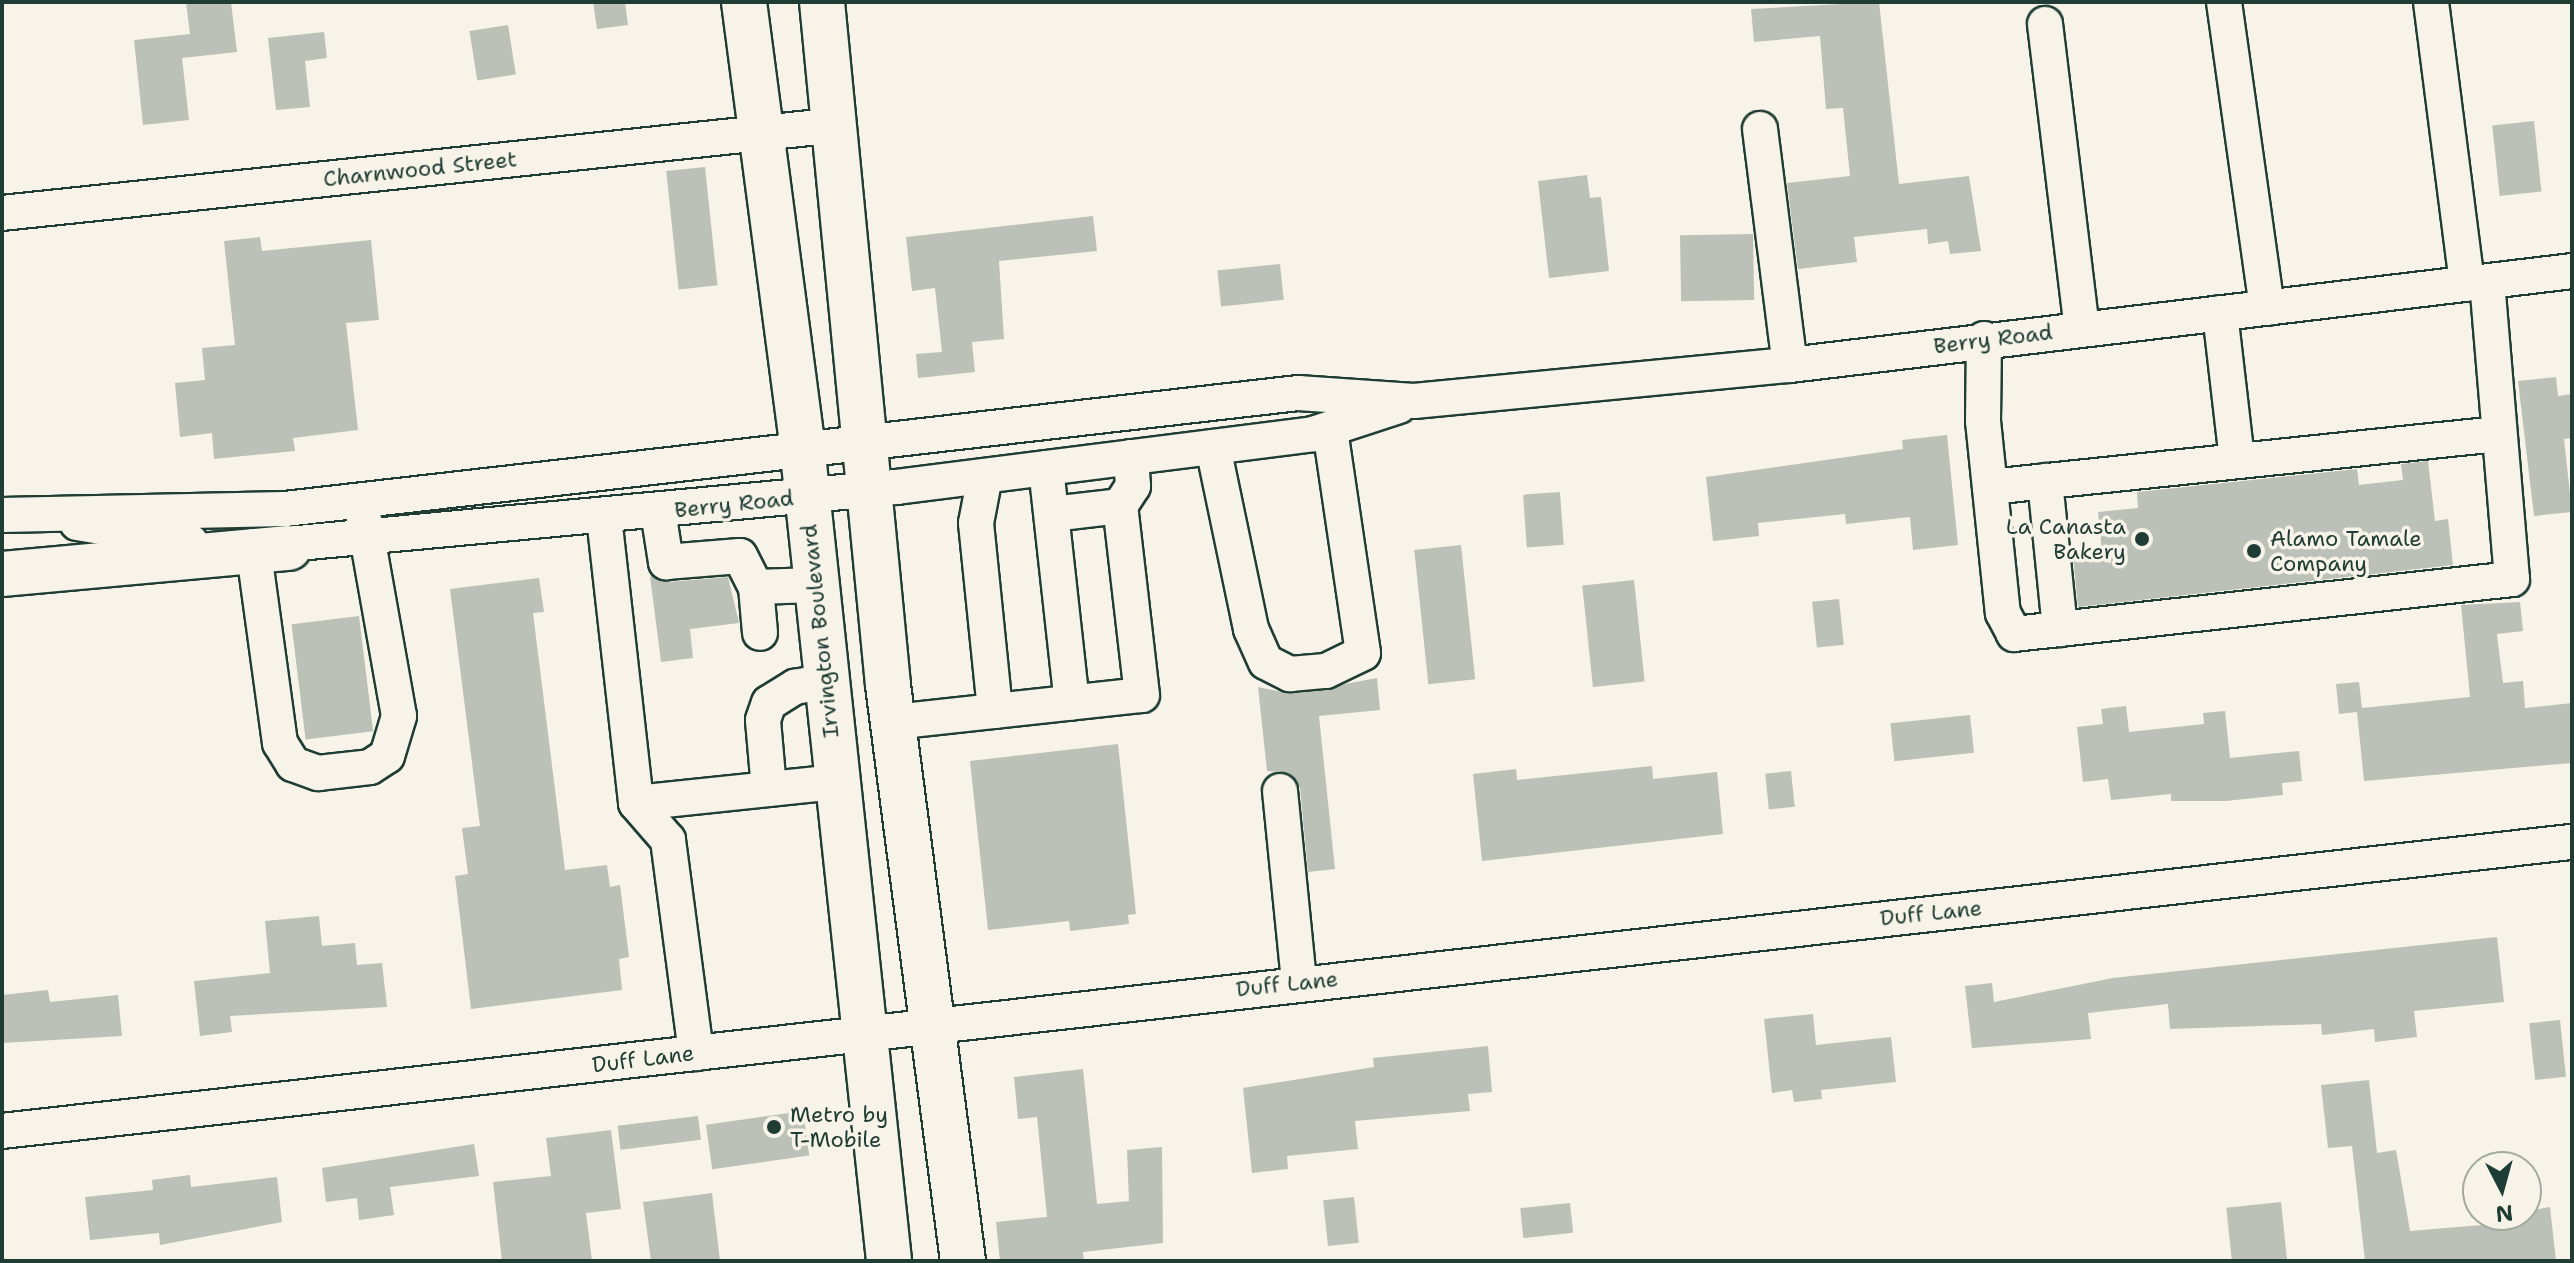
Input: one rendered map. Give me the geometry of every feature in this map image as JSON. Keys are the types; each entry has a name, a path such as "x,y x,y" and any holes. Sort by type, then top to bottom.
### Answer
{"main road":[{"name":"Irvington Boulevard","path":"744,2 802,445 835,782 889,1261"},
{"path":"822,2 838,125 893,722 963,1261"},
{"path":"2,574 265,548"}],"street":[{"path":"2224,2 2267,308"},
{"path":"1984,339 1990,487 2003,613 2014,634 2512,579 2498,434 2477,283 2431,2"},
{"path":"2045,24 2082,329"},
{"name":"Charnwood Street","path":"2,213 838,125"},
{"path":"1760,129 1790,365"},
{"name":"Berry Road","path":"2,515 49,516 356,501 802,445 1298,393 1414,401 1790,365 1984,339 2572,271"},
{"path":"2220,313 2237,461"},
{"name":"Berry Road","path":"49,516 144,539 265,548 373,539 871,490 1213,447 1330,429 1414,401"},
{"path":"1213,447 1241,588 1266,662 1290,674 1326,671 1363,653 1330,429"},
{"path":"1990,487 2498,434"},
{"path":"893,722 1142,695 1120,506 1133,486 1131,457"},
{"path":"1046,468 1072,703"},
{"path":"985,476 976,523 995,711"},
{"path":"2045,481 2060,629"},
{"path":"265,548 280,743 293,764 345,773 387,756 397,736 373,539 356,501"},
{"path":"1052,514 1120,506"},
{"path":"658,511 666,562 740,556 756,587 760,633"},
{"path":"604,517 636,803 668,840 696,1053"},
{"path":"756,587 815,585"},
{"path":"769,789 763,720 769,703 795,687 825,681"},
{"path":"636,803 835,782"},
{"path":"1280,791 1299,982"},
{"name":"Duff Lane","path":"2,1131 1299,982 2572,842"}],"building":[{"path":"186,2 231,2 237,52 182,58 189,120 143,125 134,40 190,34"},
{"path":"593,2 625,2 628,25 597,29"},
{"path":"1879,2 1899,184 1969,176 1981,251 1950,254 1948,241 1928,244 1927,229 1854,237 1857,262 1798,269 1787,183 1850,176 1843,108 1826,109 1820,36 1754,42 1751,9"},
{"path":"508,25 516,74 477,80 469,31"},
{"path":"324,32 327,58 305,61 310,107 276,110 268,38"},
{"path":"2534,121 2541,192 2500,196 2492,125"},
{"path":"705,167 717,285 679,289 666,171"},
{"path":"1587,175 1590,198 1601,197 1609,271 1549,278 1538,181"},
{"path":"1093,216 1097,251 999,261 1004,339 972,342 975,372 918,378 916,354 942,352 935,288 912,291 906,237"},
{"path":"1753,234 1754,300 1681,301 1680,235"},
{"path":"260,237 262,251 371,240 379,320 346,323 358,430 293,438 295,451 214,459 212,433 180,437 175,383 205,380 202,348 235,345 224,241"},
{"path":"1280,264 1284,300 1221,306 1217,271"},
{"path":"2556,377 2558,396 2572,394 2572,438 2564,439 2572,512 2534,516 2518,381"},
{"path":"1947,435 1958,545 1913,550 1910,517 1846,524 1845,514 1758,523 1759,536 1713,541 1706,477 1903,449 1902,440"},
{"path":"2428,461 2435,521 2448,519 2453,565 2078,607 2073,555 2102,552 2098,512 2138,508 2137,492 2357,469 2359,485 2403,480 2401,464"},
{"path":"1560,492 1564,545 1527,547 1523,495"},
{"path":"1461,545 1475,679 1428,684 1414,550"},
{"path":"650,576 668,582 728,577 739,623 690,629 693,658 661,662"},
{"path":"539,578 544,612 533,613 565,870 607,865 610,887 620,885 629,957 619,959 622,990 471,1009 455,876 468,874 462,828 480,826 450,589"},
{"path":"1634,580 1645,681 1593,687 1582,585"},
{"path":"1839,599 1844,645 1817,648 1812,602"},
{"path":"2520,602 2523,631 2497,634 2503,683 2523,681 2525,708 2572,703 2572,763 2364,781 2357,712 2339,714 2336,684 2359,682 2362,708 2470,697 2461,605"},
{"path":"359,616 373,731 306,739 292,624"},
{"path":"1377,678 1380,710 1319,716 1335,869 1308,872 1300,788 1289,773 1267,771 1258,687 1292,694"},
{"path":"2126,706 2129,732 2204,724 2203,713 2225,711 2230,758 2299,751 2302,781 2282,783 2283,795 2226,801 2171,801 2171,794 2111,800 2108,779 2083,782 2077,727 2103,724 2101,709"},
{"path":"1970,715 1974,753 1894,761 1890,723"},
{"path":"1118,744 1136,914 1128,915 1129,924 1070,931 1069,921 988,930 970,761"},
{"path":"1652,766 1653,779 1717,772 1723,834 1482,861 1473,774 1516,769 1517,780"},
{"path":"1791,771 1795,807 1769,810 1765,774"},
{"path":"319,916 322,946 355,943 357,965 382,963 387,1007 230,1016 232,1032 200,1036 194,981 270,973 265,921"},
{"path":"2497,937 2504,1002 2414,1011 2417,1037 2375,1042 2374,1029 2322,1035 2321,1024 2170,1029 2168,1004 2088,1013 2091,1039 1972,1048 1965,986 1992,983 1994,1002 2113,978"},
{"path":"48,990 50,1002 118,995 122,1036 2,1043 2,995"},
{"path":"1813,1014 1816,1045 1891,1037 1896,1082 1821,1090 1822,1099 1794,1102 1792,1090 1772,1093 1764,1019"},
{"path":"2560,1020 2566,1077 2535,1080 2529,1023"},
{"path":"1488,1046 1492,1092 1468,1094 1470,1111 1355,1121 1358,1149 1287,1156 1288,1169 1252,1173 1243,1088 1374,1067 1373,1058"},
{"path":"1083,1069 1097,1204 1129,1201 1127,1150 1162,1147 1163,1243 1083,1252 1084,1261 1000,1261 996,1222 1047,1217 1037,1117 1018,1119 1014,1077"},
{"path":"2369,1080 2377,1153 2396,1150 2410,1231 2462,1227 2462,1231 2542,1231 2542,1208 2550,1207 2556,1261 2365,1261 2352,1146 2328,1148 2321,1085"},
{"path":"803,1111 809,1156 712,1169 706,1125"},
{"path":"698,1116 701,1140 621,1150 618,1126"},
{"path":"611,1130 621,1209 586,1213 592,1261 502,1261 493,1182 551,1176 546,1138"},
{"path":"474,1144 479,1176 390,1187 394,1215 359,1220 357,1198 326,1202 322,1168"},
{"path":"190,1175 191,1187 277,1177 282,1222 160,1245 159,1233 90,1240 85,1197 153,1190 152,1180"},
{"path":"712,1193 720,1261 651,1261 643,1202"},
{"path":"1354,1197 1359,1243 1328,1246 1323,1200"},
{"path":"2281,1202 2287,1261 2232,1261 2226,1208"},
{"path":"1570,1203 1573,1233 1523,1238 1520,1208"}],"place":[{"name":"La Canasta Bakery","path":"2142,539"},
{"name":"Alamo Tamale Company","path":"2254,551"},
{"name":"Metro by T-Mobile","path":"774,1127"}]}
